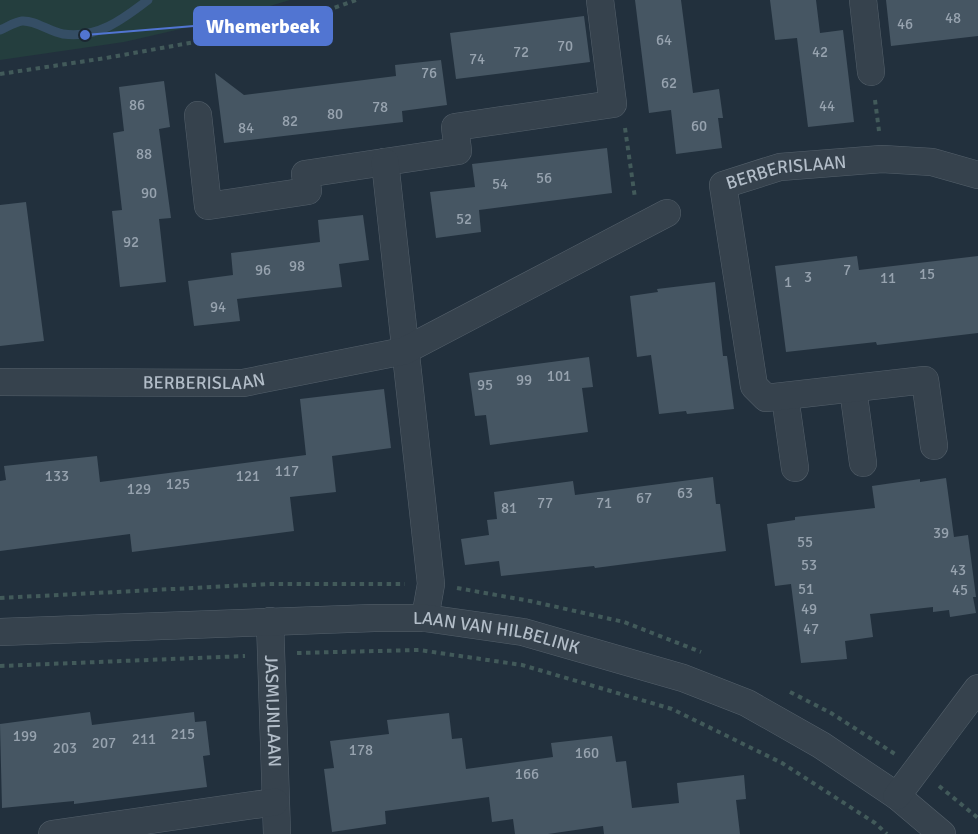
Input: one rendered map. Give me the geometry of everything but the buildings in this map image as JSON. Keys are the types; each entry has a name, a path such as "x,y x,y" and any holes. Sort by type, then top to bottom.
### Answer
{"street":[{"path":"198,115 208,206 308,191 305,174 458,150 455,127 613,104 600,0"},
{"path":"862,0 871,72"},
{"name":"BERBERISLAAN","path":"934,446 925,380 766,398 754,386 723,185 780,167 882,159 932,162 978,175"},
{"path":"385,162 431,584 425,618"},
{"name":"BERBERISLAAN","path":"0,382 243,383 404,351 667,213"},
{"path":"853,389 863,463"},
{"path":"785,397 795,468"},
{"name":"LAAN VAN HILBELINK","path":"0,632 270,621 425,618 523,632 683,678 747,703 821,745 897,796 942,834"},
{"name":"JASMIJNLAAN","path":"270,621 277,834"},
{"path":"897,796 978,688"},
{"path":"52,834 275,802"}],"path":[{"path":"0,74 106,58 284,26 356,0"},
{"path":"871,72 882,159"},
{"path":"613,104 624,122 639,226"},
{"path":"0,666 419,650 522,665 672,709 782,763 875,823 887,834"}],"green space":[{"path":"0,0 290,0 237,16 124,42 0,60"}],"waterway":[{"path":"0,30 17,22 27,21 63,34 87,34 119,21 148,0"}],"place":[{"name":"Whemerbeek","path":"85,35"}]}
